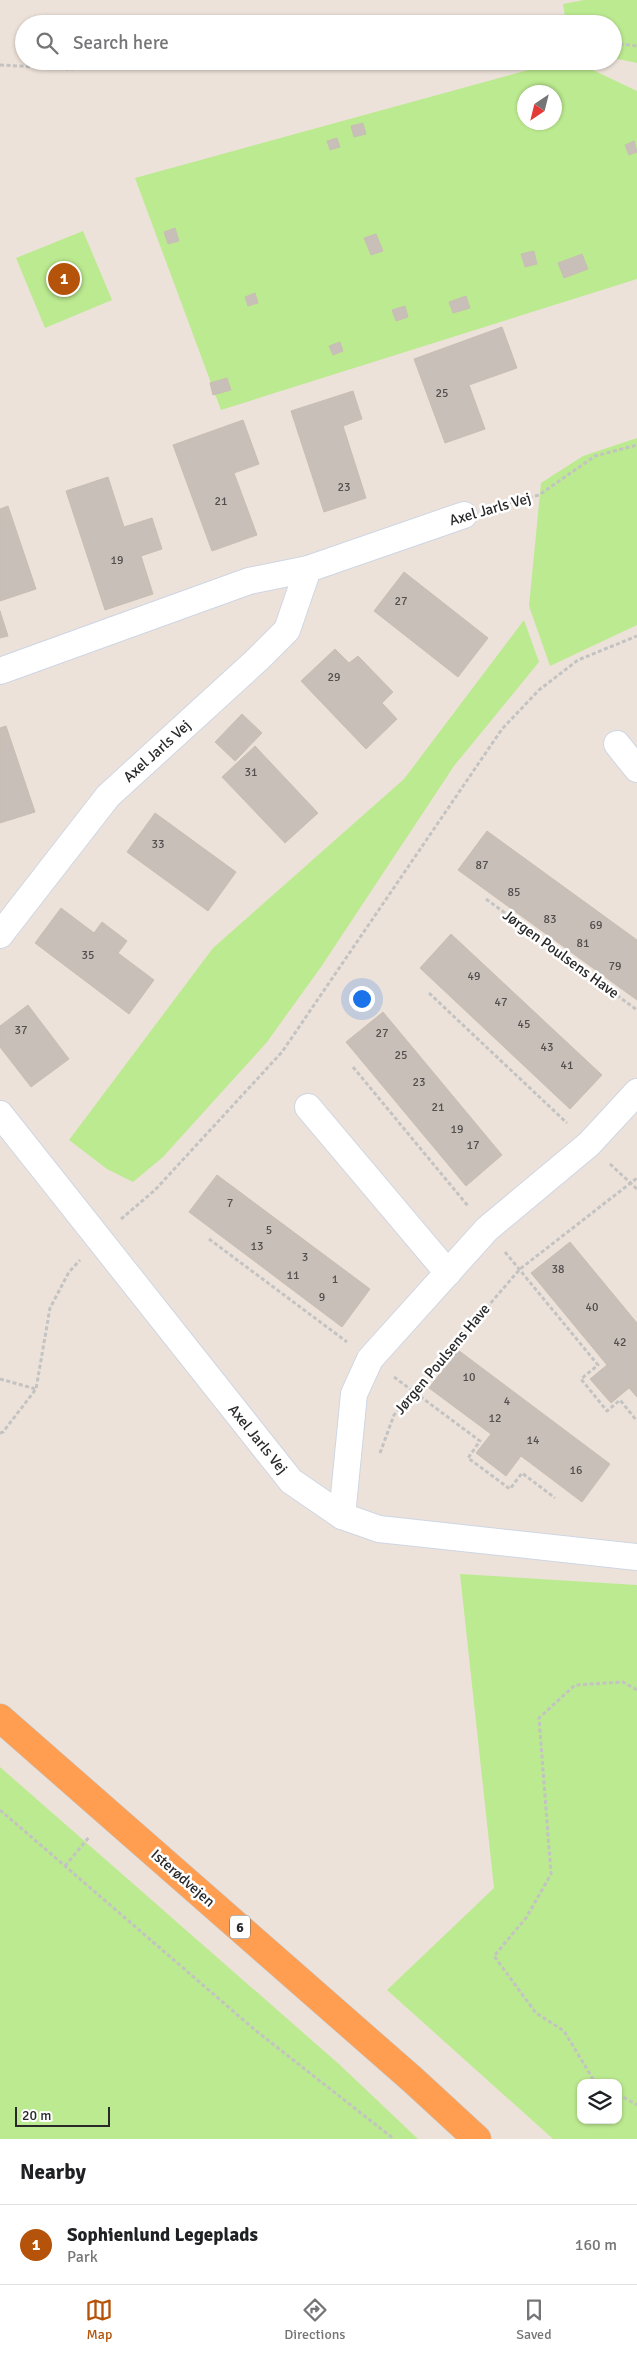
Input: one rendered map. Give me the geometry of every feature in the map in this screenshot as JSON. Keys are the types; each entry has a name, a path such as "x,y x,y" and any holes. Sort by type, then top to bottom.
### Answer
{"highway":[{"name":"Isterødvejen","path":"0,1718 110,1813 477,2139"}],"street":[{"name":"Axel Jarls Vej","path":"0,671 249,581 308,569 464,515"},
{"name":"Axel Jarls Vej","path":"0,935 108,796 258,659 286,630 308,569"},
{"path":"617,744 637,769"},
{"path":"342,1516 354,1394 370,1359 487,1230 589,1144 637,1092"},
{"path":"308,1107 448,1272"},
{"name":"Axel Jarls Vej","path":"0,1114 291,1481 342,1516 379,1529 637,1557"}],"path":[{"path":"622,44 637,46"},
{"path":"0,65 15,66"},
{"name":"Axel Jarls Vej","path":"464,515 539,494 595,456 637,444"},
{"path":"0,1433 3,1432 36,1389 50,1308 70,1272 98,1239 154,1190 282,1052 502,729 539,690 578,660 637,636"},
{"name":"Jørgen Poulsens Have","path":"486,899 637,1010"},
{"path":"429,993 637,1189"},
{"name":"Jørgen Poulsens Have","path":"378,1458 394,1414 520,1269 632,1184 637,1178"},
{"path":"0,1379 36,1389"},
{"path":"593,2079 564,2030 536,2013 494,1956 526,1918 551,1874 539,1718 575,1685 623,1682 637,1690"},
{"path":"0,1810 255,2030 394,2139"},
{"path":"65,1866 110,1813"},
{"path":"622,2097 637,2106"}],"green space":[{"path":"584,0 637,0 637,63 622,60 622,15 565,15 563,4"},
{"path":"528,70 593,70 637,91 637,279 221,410 135,178"},
{"path":"83,231 112,300 45,328 16,258"},
{"path":"637,438 637,625 550,666 529,606 541,483 583,456"},
{"path":"524,620 539,662 454,766 321,967 267,1042 163,1157 133,1182 107,1169 69,1140 213,948 404,779"},
{"path":"460,1574 637,1585 637,2139 553,2139 387,1990 494,1888"},
{"path":"0,1767 340,2065 418,2139 0,2139"}],"building":[{"path":"363,123 366,134 354,137 351,126"},
{"path":"337,138 340,147 330,150 327,141"},
{"path":"634,141 637,152 629,155 625,145"},
{"path":"175,228 179,241 168,244 164,232"},
{"path":"376,234 383,251 371,255 364,238"},
{"path":"534,251 537,264 525,267 521,254"},
{"path":"582,254 588,269 564,278 558,263"},
{"path":"255,293 258,303 248,306 245,297"},
{"path":"466,296 470,308 453,313 449,302"},
{"path":"405,306 408,317 396,321 392,310"},
{"path":"502,327 517,368 469,385 485,429 445,443 414,359"},
{"path":"340,342 343,351 333,355 329,346"},
{"path":"227,378 231,390 213,395 210,383"},
{"path":"353,391 362,419 343,426 366,498 324,512 291,411"},
{"path":"243,420 259,464 234,473 257,535 212,551 173,445"},
{"path":"108,477 124,527 152,518 162,549 141,556 153,594 105,610 66,491"},
{"path":"8,506 36,589 0,601 0,509"},
{"path":"404,572 488,638 458,677 374,611"},
{"path":"0,611 8,636 0,638"},
{"path":"335,649 349,663 358,656 393,692 382,703 397,719 366,749 301,681"},
{"path":"242,714 262,733 235,761 215,742"},
{"path":"6,726 35,812 0,823 0,728"},
{"path":"255,746 318,813 285,843 222,777"},
{"path":"155,813 236,872 208,911 127,852"},
{"path":"487,831 637,940 637,1000 458,870"},
{"path":"61,908 94,933 102,922 127,941 118,953 154,980 129,1014 35,943"},
{"path":"451,934 602,1075 570,1109 420,968"},
{"path":"28,1005 69,1059 31,1087 0,1047 0,1026"},
{"path":"383,1012 502,1155 466,1186 346,1042"},
{"path":"217,1175 370,1289 342,1327 189,1212"},
{"path":"570,1242 637,1323 637,1397 629,1388 611,1403 590,1379 607,1365 531,1273"},
{"path":"458,1350 610,1464 582,1502 521,1456 506,1476 476,1453 491,1434 429,1388"}],"place":[{"name":"Sophienlund Legeplads","path":"64,279"}]}
